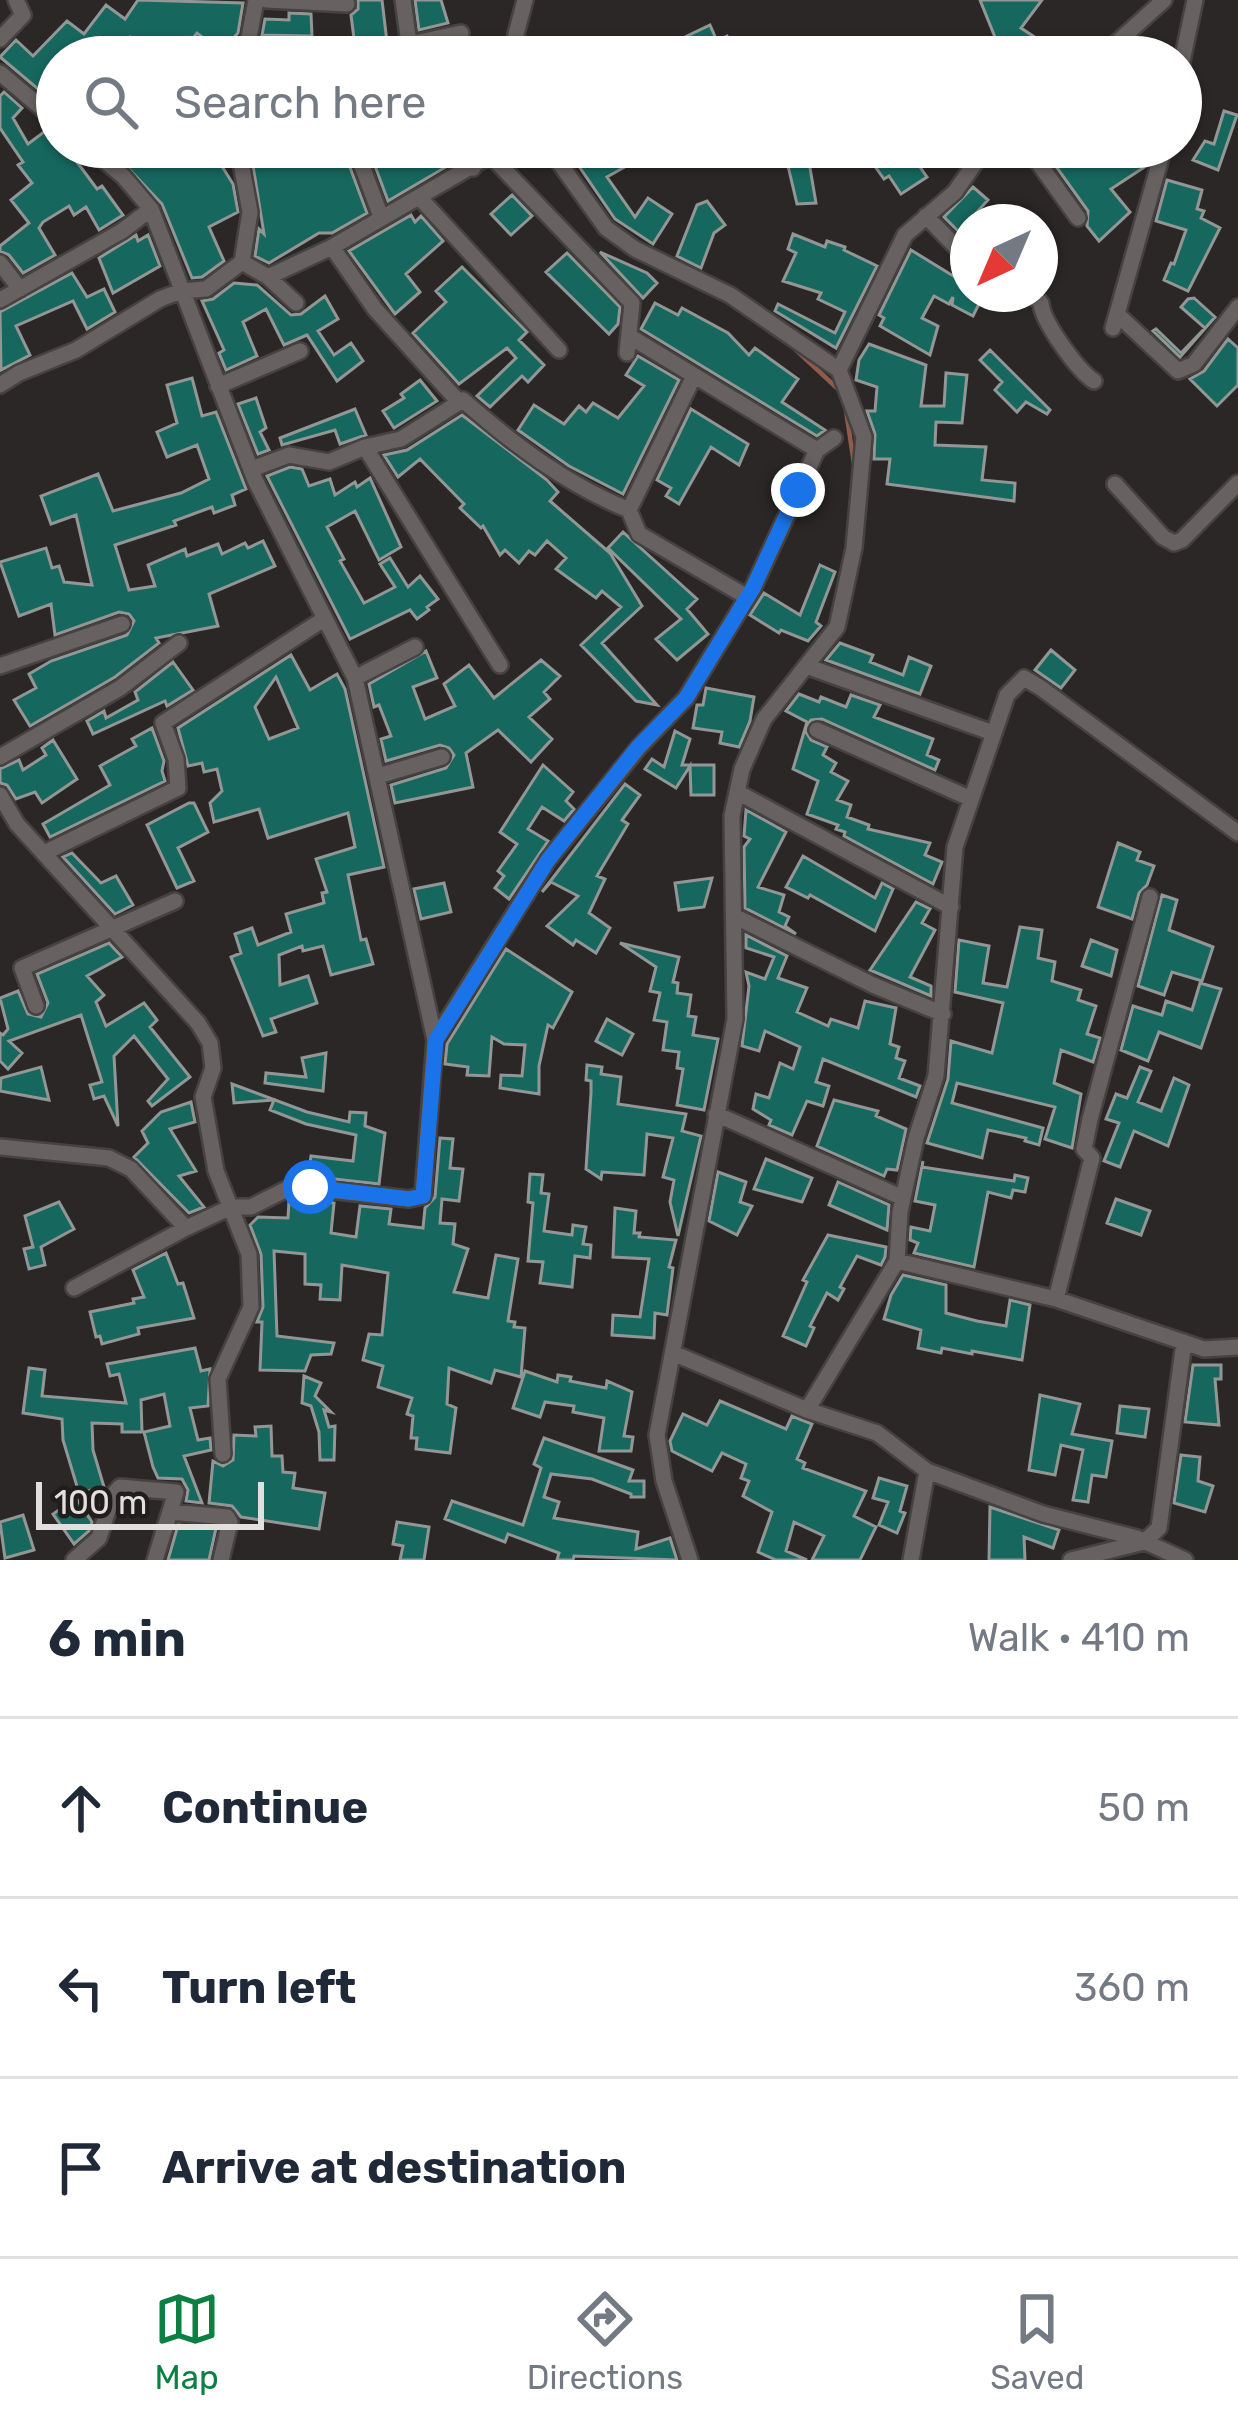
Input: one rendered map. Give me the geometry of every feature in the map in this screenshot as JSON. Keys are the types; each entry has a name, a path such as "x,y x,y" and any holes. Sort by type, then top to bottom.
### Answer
{"street":[{"path":"0,39 23,15 16,0"},
{"path":"250,36 256,0"},
{"path":"266,0 346,4"},
{"path":"403,0 410,36"},
{"path":"516,36 525,0"},
{"path":"1124,36 1164,0"},
{"path":"1187,36 1195,0"},
{"path":"453,36 461,33"},
{"path":"0,74 36,104"},
{"path":"74,1288 231,1207 251,1207 293,1186 409,1199 423,1196 436,1040 355,678 252,470 151,209 113,168"},
{"path":"0,385 76,350 160,299 181,291 206,290 242,262 250,212 242,168"},
{"path":"363,168 381,217"},
{"path":"268,277 473,168"},
{"path":"512,168 632,303 628,345 694,376 817,450"},
{"path":"563,168 605,228 634,249 730,295 839,370 864,437 854,548 837,627 764,719 742,769 732,816 735,1019 657,1436 664,1481 690,1560"},
{"path":"839,370 905,235 955,192 972,168"},
{"path":"1042,168 1078,218"},
{"path":"1158,168 1116,321 1178,371 1194,364 1238,307"},
{"path":"420,198 559,350"},
{"path":"0,300 122,231 151,209"},
{"path":"926,216 950,242"},
{"path":"332,247 376,309 458,401"},
{"path":"242,262 268,277 296,303"},
{"path":"0,263 20,290"},
{"path":"1041,312 1064,342 1071,360 1094,381"},
{"path":"218,386 300,351"},
{"path":"628,510 694,376"},
{"path":"252,470 289,454 329,462 365,447 401,440 464,400 512,443 582,488 628,510 639,534 747,597"},
{"path":"436,1040 548,860 638,747 686,698 747,597 817,450 834,438"},
{"path":"365,447 500,665"},
{"path":"1115,484 1174,543 1238,483"},
{"path":"44,853 178,788 176,759 163,723 324,619"},
{"path":"0,666 122,624"},
{"path":"0,757 120,688 179,643"},
{"path":"355,678 415,647"},
{"path":"806,666 993,734"},
{"path":"807,1410 897,1261 903,1198 936,1076 956,847 1007,695 1024,678 1238,833"},
{"path":"817,730 969,798"},
{"path":"378,776 442,757"},
{"path":"737,792 951,908"},
{"path":"1,803 198,1023 210,1043 213,1068 203,1097 216,1171 249,1254 251,1307 218,1379 223,1454"},
{"path":"1056,1299 1092,1158 1084,1149 1090,1119 1150,897"},
{"path":"36,1006 22,968 175,901"},
{"path":"734,916 943,1014"},
{"path":"716,1114 903,1198"},
{"path":"0,1147 109,1158 131,1169 186,1228"},
{"path":"897,1261 1056,1299 1204,1349 1238,1346"},
{"path":"1071,1560 1144,1542 1159,1528 1184,1342"},
{"path":"673,1352 807,1410 877,1433 927,1471 1042,1514 1144,1542 1185,1560"},
{"path":"911,1560 927,1471"},
{"path":"74,1560 99,1538 120,1487 176,1492 155,1560"},
{"path":"170,1512 227,1517 230,1522 220,1560"}],"building":[{"path":"138,0 243,3 235,36 52,36 67,21 84,34 106,5 125,19"},
{"path":"358,0 382,0 386,36 354,36 351,15 358,9"},
{"path":"415,0 441,0 448,23 419,30"},
{"path":"980,0 1042,0 1021,28 1033,36 995,36"},
{"path":"289,13 311,14 312,36 262,35 265,19 289,20"},
{"path":"710,25 715,36 687,36"},
{"path":"16,40 33,56 36,53 36,87 0,57"},
{"path":"4,92 22,108 13,118 28,144 36,138 36,168 81,168 123,215 99,230 86,207 74,215 69,206 39,228 55,255 23,273 0,246 29,223 11,200 32,183 0,128"},
{"path":"1224,111 1237,115 1218,170 1202,164 1202,146 1205,141 1214,144"},
{"path":"128,168 223,168 233,184 238,212 209,227 224,261 202,277 192,278 162,204"},
{"path":"253,168 350,168 367,213 332,233 319,233 269,263 255,256 259,229 264,234"},
{"path":"376,168 444,168 388,201"},
{"path":"580,168 623,168 607,177 635,217 648,198 672,214 653,244 615,219"},
{"path":"788,168 810,168 816,203 797,204"},
{"path":"876,168 921,168 927,177 901,194 889,176 884,179"},
{"path":"1057,168 1143,168 1111,189 1130,212 1099,241 1087,226 1088,211"},
{"path":"1167,180 1202,190 1197,209 1204,211 1201,218 1220,228 1188,291 1164,280 1186,230 1156,221"},
{"path":"973,187 988,200 984,204 957,204"},
{"path":"512,195 532,216 511,235 491,214"},
{"path":"707,201 725,225 714,233 701,268 677,256 697,205"},
{"path":"411,215 415,222 421,216 443,241 406,274 420,292 395,314 349,251"},
{"path":"793,234 825,247 827,241 845,247 877,266 836,348 775,311 778,304 835,333 845,312 818,299 821,293 783,281 796,253 788,249"},
{"path":"136,235 138,241 148,235 160,266 113,293 99,258"},
{"path":"911,250 950,274 949,304 934,296 922,318 938,326 930,355 880,326 884,318 879,315"},
{"path":"600,252 647,273 657,283 643,298"},
{"path":"567,253 620,307 618,324 609,334 546,272"},
{"path":"462,267 527,332 519,340 544,365 528,382 522,376 490,407 477,396 516,358 507,348 459,384 413,333 446,302 436,291"},
{"path":"72,273 87,297 104,289 115,312 87,329 73,301 16,326 30,355 1,370 0,312"},
{"path":"234,283 257,285 291,315 301,314 325,296 338,319 318,331 334,355 351,343 363,361 337,381 307,335 284,345 266,309 243,322 257,356 226,370 219,353 224,350 202,301 213,299"},
{"path":"1194,298 1215,317 1180,357 1153,331 1181,353 1205,328 1181,307"},
{"path":"655,303 678,315 682,308 728,333 749,355 755,348 798,379 782,402 825,430 817,436 641,329"},
{"path":"1228,339 1238,348 1238,385 1217,406 1190,379 1204,371"},
{"path":"869,344 926,365 921,406 944,406 946,373 967,375 962,423 936,422 935,445 986,447 982,480 1015,483 1014,501 887,484 890,459 874,459 875,434 867,411 875,411 877,387 856,380 859,360"},
{"path":"990,350 1050,410 1047,414 1026,402 1017,412 995,390 1002,382 980,360"},
{"path":"638,356 679,380 623,494 569,466 518,430 534,405 564,424 579,406 586,412 593,403 618,418 644,386 626,375"},
{"path":"192,378 202,416 216,412 246,489 232,495 235,505 214,513 212,507 174,521 176,525 115,545 129,590 155,586 148,565 185,549 187,556 218,544 222,554 263,541 275,566 209,594 218,626 156,638 159,643 115,677 30,726 14,700 36,688 29,674 51,661 127,635 134,621 119,612 55,635 51,604 19,616 0,562 46,548 52,568 59,566 64,582 92,585 76,515 51,524 41,496 98,474 113,511 181,493 209,479 197,445 167,457 157,432 177,423 167,385"},
{"path":"420,380 437,401 394,428 383,411"},
{"path":"256,398 266,428 260,432 269,450 258,454 238,404"},
{"path":"355,409 366,435 340,444 335,430 282,445 280,438"},
{"path":"691,409 748,444 739,465 711,447 679,504 666,496 671,488 657,480"},
{"path":"462,415 547,480 558,492 550,501 610,553 642,606 602,643 657,705 636,701 581,645 621,607 602,591 596,598 556,569 566,558 547,541 519,563 505,550 500,555 483,526 460,508 464,504 420,459 398,477 384,455 407,450"},
{"path":"290,467 302,469 309,486 330,479 335,495 370,478 401,547 379,560 355,511 327,527 344,559 340,561 364,603 395,587 380,564 390,558 408,587 420,576 438,599 429,610 417,619 410,610 350,639 267,476"},
{"path":"623,532 697,599 687,609 708,634 677,660 656,639 681,619 608,548"},
{"path":"820,565 835,572 816,622 821,626 808,641 779,633 750,615 764,593 800,615"},
{"path":"840,643 873,655 870,662 903,675 909,657 931,666 920,694 826,660"},
{"path":"1051,650 1075,670 1061,688 1035,670"},
{"path":"426,651 437,678 413,687 425,719 455,706 444,684 469,665 494,698 541,660 560,676 544,692 550,699 529,717 552,739 531,762 498,730 466,753 473,787 395,803 391,785 446,768 454,755 440,745 386,761 381,739 391,736 379,705 374,707 369,684"},
{"path":"291,655 310,690 337,674 345,689 384,867 348,875 361,940 366,939 373,964 331,975 323,946 303,951 302,946 279,955 280,985 308,976 317,1003 271,1019 276,1032 263,1036 231,957 241,953 235,934 252,928 258,945 291,932 286,914 324,903 322,893 327,892 316,859 355,847 348,813 268,838 259,809 214,822 210,803 222,791 217,769 204,772 202,763 188,766 178,728","holes":["276,677 298,728 269,739 255,707"]},
{"path":"173,662 193,690 167,706 165,701 93,734 87,721 104,711 106,718 138,700 135,692"},
{"path":"706,688 754,697 739,747 720,743 722,732 693,728"},
{"path":"799,694 846,707 851,695 880,705 874,717 933,739 927,755 939,760 935,770 822,719 811,720 805,730 811,740 827,747 823,755 836,763 831,772 848,781 837,800 851,805 847,817 869,825 868,829 930,843 925,855 942,862 933,884 844,836 845,832 836,829 838,825 807,814 818,781 793,769 807,722 786,711"},
{"path":"152,728 164,761 165,781 50,837 43,824 110,785 100,766 136,746 132,739"},
{"path":"675,731 690,739 682,765 714,765 714,795 691,795 690,766 676,788 645,769 652,759 664,767"},
{"path":"53,740 77,779 42,803 35,792 16,799 0,783 0,769 19,760 23,770 46,755 42,748"},
{"path":"543,765 573,792 566,801 574,809 564,821 542,807 528,829 548,841 509,899 495,888 504,876 498,871 517,844 500,832"},
{"path":"625,784 640,795 622,820 628,824 597,876 605,879 589,913 610,928 596,953 576,940 573,945 547,926 578,896 551,882 542,892"},
{"path":"194,803 208,832 178,848 194,881 177,888 147,825"},
{"path":"746,810 786,832 758,887 784,895 779,912 789,917 785,926 796,934 745,908 744,847 750,839 744,836"},
{"path":"1118,843 1140,852 1137,860 1154,866 1132,919 1098,907"},
{"path":"72,853 101,883 116,876 133,905 115,914 63,857"},
{"path":"803,856 875,898 882,883 893,889 875,931 786,887"},
{"path":"712,878 704,907 679,910 675,883"},
{"path":"444,883 451,912 421,919 414,889"},
{"path":"1162,895 1177,900 1169,930 1213,947 1202,981 1172,972 1164,995 1138,986"},
{"path":"916,902 930,909 922,923 935,930 910,977 931,986 931,996 870,970"},
{"path":"1020,927 1042,930 1038,958 1055,962 1052,981 1081,990 1078,1000 1096,1006 1087,1034 1100,1038 1093,1062 1061,1050 1054,1083 1081,1094 1072,1148 1045,1139 1055,1107 957,1083 952,1103 1043,1128 1039,1145 988,1130 982,1158 927,1143 948,1079 951,1041 992,1053 1003,1003 955,992 959,940 989,946 983,983 1007,987"},
{"path":"746,935 787,956 778,978 807,988 797,1012 828,1026 831,1019 858,1028 865,1001 896,1008 890,1044 899,1047 896,1058 905,1061 899,1078 920,1086 916,1097 823,1059 816,1082 829,1086 823,1106 807,1101 792,1135 769,1125 771,1120 753,1109 756,1094 769,1098 780,1063 793,1069 800,1047 765,1031 759,1051 742,1046 749,986 746,972 765,979 774,957 746,948"},
{"path":"1091,940 1117,950 1111,976 1082,966"},
{"path":"109,943 122,957 87,976 104,995 96,1002 106,1026 144,1003 157,1020 150,1027 190,1077 152,1106 148,1101 168,1079 134,1036 114,1056 118,1126 104,1096 94,1099 90,1085 102,1082 81,1015 9,1041 22,1053 8,1069 0,1061 0,1033 8,1029 0,998 18,991 28,1014 41,1017 48,1003 37,974"},
{"path":"620,943 679,957 673,982 678,983 677,993 691,995 688,1016 696,1017 693,1035 718,1039 704,1110 677,1105 683,1069 677,1068 679,1052 663,1050 667,1022 654,1020 660,993 650,991 656,967"},
{"path":"506,949 572,992 553,1028 548,1025 539,1066 539,1094 500,1088 501,1075 522,1076 525,1045 504,1044 492,1037 489,1076 467,1075 468,1067 445,1064 447,1044"},
{"path":"1200,983 1221,989 1201,1048 1159,1032 1148,1061 1121,1050 1133,1006 1162,1015 1166,1001 1192,1010"},
{"path":"607,1019 633,1034 622,1055 596,1041"},
{"path":"326,1053 323,1091 265,1083 266,1073 306,1077 302,1058"},
{"path":"587,1065 602,1067 601,1074 621,1077 618,1104 686,1114 682,1131 701,1136 678,1236 670,1202 674,1180 663,1177 673,1138 647,1134 644,1175 602,1172 601,1179 586,1169 591,1093"},
{"path":"41,1067 49,1100 0,1091 1,1078"},
{"path":"1140,1067 1151,1071 1138,1102 1161,1111 1174,1078 1189,1085 1168,1146 1134,1131 1120,1167 1104,1161 1119,1123 1106,1119 1116,1094 1127,1098"},
{"path":"232,1084 349,1122 350,1112 366,1113 365,1126 385,1133 379,1184 308,1176 311,1156 353,1161 356,1135 270,1110 274,1100 234,1103"},
{"path":"834,1100 878,1111 876,1116 906,1129 897,1170 887,1169 884,1176 817,1146"},
{"path":"191,1102 195,1122 170,1129 196,1171 179,1176 204,1207 189,1213 134,1157 148,1143 142,1131 161,1112"},
{"path":"440,1138 453,1139 450,1168 463,1169 459,1201 442,1199 440,1223 455,1224 453,1244 468,1249 454,1292 488,1298 496,1255 518,1259 508,1321 525,1328 521,1377 495,1370 491,1383 449,1368 447,1404 456,1408 450,1453 416,1449 417,1438 411,1438 413,1416 407,1414 412,1398 378,1387 383,1366 363,1360 369,1334 382,1335 388,1273 342,1265 340,1300 320,1299 321,1285 305,1284 305,1254 274,1251 277,1336 334,1343 331,1354 311,1355 305,1371 260,1370 261,1254 250,1225 258,1217 288,1218 289,1201 295,1198 334,1203 331,1233 356,1237 360,1206 391,1209 389,1224 423,1228 425,1208 435,1197"},
{"path":"766,1159 812,1178 802,1202 754,1189"},
{"path":"923,1161 922,1167 1014,1181 1015,1175 1028,1178 1025,1192 1013,1190 1011,1198 988,1192 974,1267 914,1253 918,1243 910,1240 911,1227 930,1231 935,1205 915,1201"},
{"path":"718,1172 746,1182 740,1202 752,1206 737,1235 709,1221"},
{"path":"530,1174 543,1175 541,1193 549,1194 544,1231 572,1235 573,1225 586,1227 583,1244 591,1245 590,1258 575,1256 572,1287 540,1283 543,1262 528,1261 533,1203 528,1202"},
{"path":"838,1182 889,1205 887,1230 829,1205"},
{"path":"1116,1199 1150,1211 1141,1235 1107,1223"},
{"path":"59,1202 74,1229 41,1247 45,1265 29,1269 24,1249 33,1247 25,1216"},
{"path":"615,1208 636,1211 634,1233 640,1233 639,1237 676,1240 669,1267 673,1268 667,1315 655,1313 654,1338 612,1335 613,1315 640,1317 649,1259 613,1257"},
{"path":"828,1235 886,1247 885,1257 881,1265 857,1256 838,1300 827,1293 810,1326 814,1328 806,1346 783,1336 807,1282 803,1280"},
{"path":"166,1253 178,1284 183,1283 194,1318 138,1328 139,1334 102,1344 90,1312 144,1297 133,1270"},
{"path":"903,1275 946,1285 946,1313 977,1321 1006,1326 1010,1300 1030,1305 1022,1360 918,1348 921,1330 884,1319"},
{"path":"195,1348 201,1371 210,1369 208,1406 190,1408 198,1440 210,1438 211,1450 184,1456 202,1503 186,1501 188,1490 182,1479 158,1478 153,1467 144,1432 170,1426 164,1394 141,1400 142,1432 122,1432 122,1424 92,1423 93,1450 104,1487 79,1493 63,1440 62,1419 23,1413 29,1368 45,1370 42,1396 126,1403 119,1374 110,1376 107,1364"},
{"path":"1193,1365 1221,1365 1221,1379 1215,1379 1219,1425 1185,1422"},
{"path":"525,1371 557,1382 558,1375 606,1388 607,1381 632,1392 624,1436 633,1437 631,1451 599,1451 604,1418 573,1412 574,1406 545,1402 540,1417 513,1408"},
{"path":"304,1376 321,1383 315,1396 331,1412 324,1410 329,1427 335,1426 334,1460 320,1460 319,1432 311,1406 302,1403"},
{"path":"1040,1395 1080,1404 1072,1434 1112,1441 1106,1477 1092,1475 1088,1502 1073,1500 1083,1450 1061,1445 1055,1475 1029,1470"},
{"path":"720,1401 786,1429 792,1416 812,1424 797,1459 805,1463 803,1468 866,1491 854,1516 876,1527 860,1560 812,1560 824,1536 794,1522 786,1551 807,1560 776,1560 758,1552 772,1512 743,1496 749,1481 741,1478 746,1464 722,1453 712,1471 672,1451 670,1441 683,1414 707,1425"},
{"path":"1120,1406 1149,1409 1145,1437 1117,1433"},
{"path":"271,1426 272,1456 282,1456 283,1472 295,1473 293,1488 325,1493 319,1529 241,1517 232,1506 209,1503 213,1461 223,1466 233,1460 234,1435 256,1436 255,1427"},
{"path":"544,1438 633,1470 629,1481 644,1481 644,1497 631,1497 592,1479 551,1474 544,1497 559,1502 554,1518 638,1532 636,1549 670,1538 677,1560 574,1556 573,1560 557,1560 559,1553 508,1534 505,1542 445,1519 452,1501 523,1525 541,1468 534,1464"},
{"path":"1181,1455 1200,1457 1198,1481 1213,1486 1205,1512 1174,1503"},
{"path":"879,1478 907,1486 900,1511 905,1513 897,1533 879,1525 888,1502 873,1498"},
{"path":"76,1498 92,1522 74,1544 53,1514"},
{"path":"990,1507 1059,1530 1053,1548 1024,1537 1025,1560 989,1560"},
{"path":"23,1515 34,1550 5,1558 0,1522"},
{"path":"397,1522 429,1527 424,1560 400,1560 403,1546 393,1544"},
{"path":"178,1525 216,1528 209,1560 168,1560"}],"waterway":[{"path":"794,348 838,389"},
{"path":"845,404 854,464"}],"route":[{"path":"310,1187 409,1199 423,1196 436,1040 548,860 638,747 686,698 753,588 798,490"}]}
